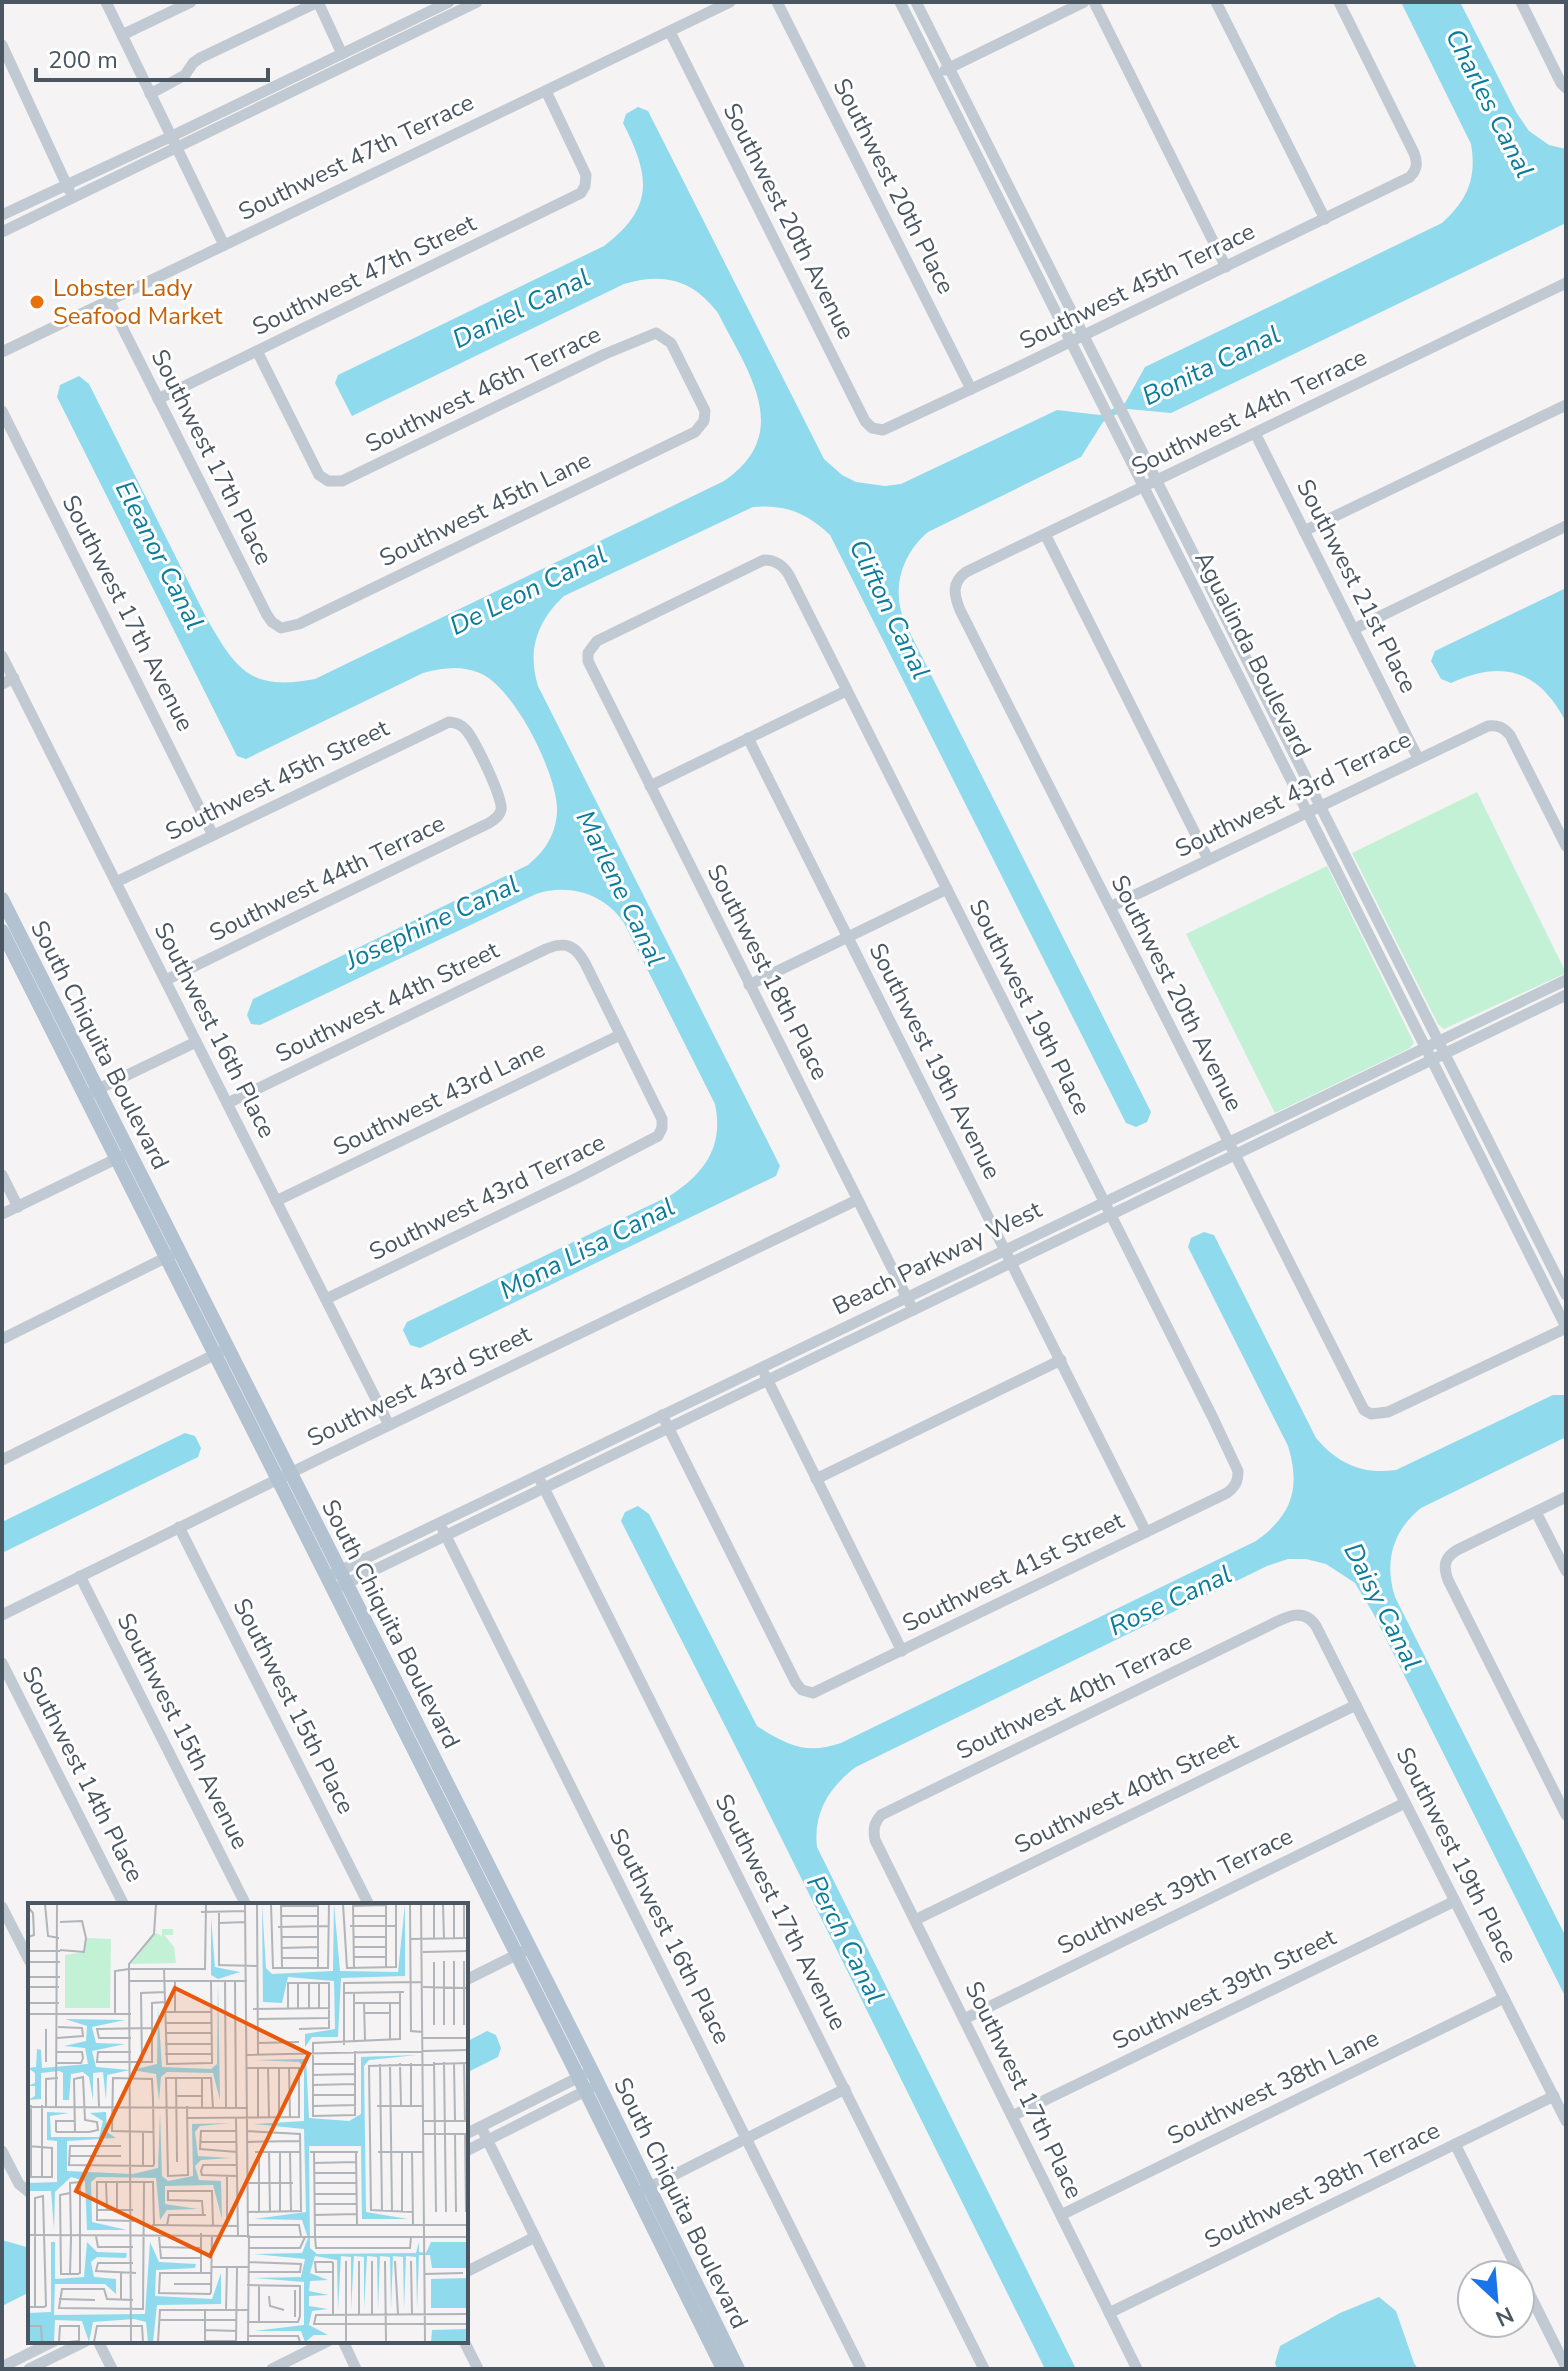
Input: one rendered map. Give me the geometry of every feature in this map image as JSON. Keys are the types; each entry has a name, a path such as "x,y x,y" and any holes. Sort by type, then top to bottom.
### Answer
{"main road":[{"name":"South Chiquita Boulevard","path":"2,899 91,1092 172,1254 643,2190 738,2369"},
{"name":"South Chiquita Boulevard","path":"2,931 91,1092"},
{"name":"South Chiquita Boulevard","path":"643,2190 723,2369"}],"street":[{"path":"106,2 224,245"},
{"path":"122,35 191,2"},
{"path":"150,94 185,75 200,58 318,2 342,54"},
{"path":"2,232 73,198 342,54 449,2"},
{"path":"2,215 66,183 173,143 477,2"},
{"name":"Southwest 47th Terrace","path":"2,352 730,2"},
{"name":"Southwest 20th Place","path":"777,2 971,389"},
{"name":"Agualinda Boulevard","path":"900,2 1566,1327"},
{"name":"Agualinda Boulevard","path":"916,2 1566,1295"},
{"path":"936,74 1084,2"},
{"path":"1094,2 1226,267"},
{"path":"1216,2 1325,219"},
{"name":"Southwest 45th Terrace","path":"872,428 883,430 894,426 1403,183 1415,171 1417,162 1414,153 1339,2"},
{"path":"1521,2 1566,88"},
{"name":"Southwest 20th Avenue","path":"670,32 865,421 872,428"},
{"path":"2,45 73,198"},
{"name":"Southwest 47th Street","path":"158,399 581,193 586,175 546,91"},
{"name":"Southwest 44th Terrace","path":"954,585 966,572 1566,283"},
{"name":"Southwest 17th Place","path":"109,301 267,615 281,628"},
{"name":"Southwest 46th Terrace","path":"257,351 319,475 328,481 342,481 605,354 656,333"},
{"name":"Southwest 45th Lane","path":"281,628 299,624 695,432 704,421 705,411 671,343 656,333"},
{"path":"1304,531 1566,405"},
{"name":"Southwest 17th Avenue","path":"2,411 213,835"},
{"name":"Southwest 21st Place","path":"1255,433 1418,758"},
{"path":"1354,629 1566,526"},
{"path":"1045,534 1208,859"},
{"name":"Southwest 18th Place","path":"773,560 756,563 597,641 588,653 590,669 913,1310"},
{"name":"Southwest 19th Place","path":"773,560 785,567 1235,1463 1238,1480"},
{"name":"Southwest 20th Avenue","path":"954,585 960,610 1364,1410 1371,1414 1388,1412 1566,1327"},
{"name":"Southwest 16th Place","path":"2,656 8,681 116,882 389,1425"},
{"path":"650,786 846,691"},
{"name":"Southwest 45th Street","path":"116,882 449,722 466,730 501,800 502,809"},
{"name":"Southwest 43rd Terrace","path":"1110,907 1418,758 1480,729 1496,725 1510,735 1566,846"},
{"name":"Southwest 19th Avenue","path":"748,738 1146,1532"},
{"name":"Southwest 44th Terrace","path":"166,980 489,823 498,817 502,809"},
{"path":"749,985 947,889"},
{"name":"Southwest 44th Street","path":"228,1103 546,949 567,944 580,955 620,1035"},
{"name":"Beach Parkway West","path":"337,1581 439,1523 1566,980"},
{"name":"Beach Parkway West","path":"337,1581 544,1488 1566,995"},
{"name":"Southwest 43rd Terrace","path":"326,1299 658,1136 662,1119 620,1035"},
{"name":"Southwest 43rd Lane","path":"276,1201 620,1035"},
{"path":"91,1092 196,1042"},
{"path":"2,1214 123,1156"},
{"path":"2,1175 18,1207"},
{"name":"Southwest 43rd Street","path":"2,1615 857,1200"},
{"path":"2,1339 172,1254"},
{"path":"2,1460 222,1352"},
{"path":"816,1479 1061,1360"},
{"path":"761,1367 902,1651"},
{"path":"662,1415 668,1428"},
{"name":"Southwest 41st Street","path":"668,1428 796,1683 802,1690 813,1693 1227,1493 1238,1480"},
{"name":"Southwest 17th Avenue","path":"538,1475 984,2369"},
{"path":"1566,1497 1457,1550 1449,1555 1445,1563 1448,1580 1566,1815"},
{"path":"1536,1512 1566,1571"},
{"name":"Southwest 16th Place","path":"439,1523 861,2369"},
{"name":"Southwest 15th Place","path":"179,1527 368,1903"},
{"name":"Southwest 15th Avenue","path":"80,1576 245,1903"},
{"name":"Southwest 19th Place","path":"1304,1614 1316,1626 1566,2121"},
{"name":"Southwest 40th Terrace","path":"873,1830 876,1821 889,1811 1289,1616 1304,1614"},
{"name":"Southwest 14th Place","path":"2,1663 123,1903"},
{"name":"Southwest 40th Street","path":"915,1920 1356,1705"},
{"name":"Southwest 39th Terrace","path":"964,2019 1405,1803"},
{"name":"Southwest 17th Place","path":"873,1830 875,1840 1137,2369"},
{"name":"Southwest 39th Street","path":"1012,2116 1455,1901"},
{"path":"2,1907 28,1958"},
{"path":"468,1979 523,1951"},
{"name":"Southwest 38th Lane","path":"1061,2215 1504,1998"},
{"path":"468,2133 589,2081"},
{"path":"468,2150 589,2081"},
{"path":"643,2190 845,2089"},
{"name":"Southwest 38th Terrace","path":"1109,2313 1554,2096"},
{"path":"481,2127 600,2369"},
{"path":"1455,2144 1566,2367"},
{"path":"2,2151 19,2184 28,2191"},
{"path":"468,2271 535,2237"},
{"path":"2,2367 50,2343"},
{"path":"29,2369 82,2343"},
{"path":"99,2343 112,2369"},
{"path":"272,2369 324,2343"},
{"path":"344,2343 356,2369"},
{"path":"465,2343 478,2369"}],"green space":[{"path":"1477,792 1566,973 1444,1029 1438,1024 1352,853"},
{"path":"1327,866 1414,1043 1410,1048 1275,1113 1186,934"}],"water":[{"path":"1401,2 1460,2 1516,112 1529,131 1549,145 1566,149 1566,223 1171,413 1128,409 1109,418 1103,422 1081,457 928,532 911,551 901,574 899,598 905,623 1151,1112 1147,1122 1136,1127 1126,1123 830,535 795,512 775,507 753,507 564,596 541,626 534,661 538,686 780,1166 776,1176 420,1348 410,1345 403,1330 407,1322 671,1195 683,1186 702,1168 714,1145 717,1133 715,1104 624,923 597,898 573,891 536,894 260,1025 251,1024 247,1015 253,999 528,865 540,854 552,835 557,812 556,796 542,755 519,712 491,680 477,672 457,668 423,673 246,759 237,756 57,397 60,385 79,376 89,384 207,619 237,664 248,673 275,682 315,679 724,481 745,462 757,442 761,422 758,400 741,357 718,313 688,286 665,279 624,284 352,416 335,383 338,375 604,246 621,232 640,204 643,190 639,159 623,123 626,114 638,107 648,111 824,459 842,475 856,482 885,486 901,484 1057,410 1100,415 1125,403 1145,367 1442,223 1458,206 1468,188 1473,168 1471,144"},
{"path":"1566,588 1566,722 1544,691 1518,674 1487,672 1451,683 1441,679 1431,661 1435,651"},
{"path":"1204,1232 1214,1235 1316,1438 1351,1465 1372,1471 1396,1470 1553,1395 1566,1395 1566,1437 1421,1508 1397,1537 1390,1572 1395,1597 1566,1937 1566,1998 1373,1613 1355,1583 1326,1564 1288,1559 1267,1566 856,1767 838,1783 820,1812 817,1847 1076,2369 1045,2369 621,1521 625,1512 638,1506 649,1514 757,1726 788,1743 807,1748 841,1743 1256,1541 1278,1521 1290,1500 1294,1475 1292,1461 1288,1446 1188,1247 1191,1238"},
{"path":"185,1433 195,1436 201,1448 198,1457 2,1553 2,1522"},
{"path":"487,2031 496,2035 501,2048 498,2057 468,2072 468,2041"},
{"path":"2,2240 28,2247 28,2293 2,2306"},
{"path":"1379,2297 1396,2311 1418,2369 1277,2369 1275,2363 1280,2346 1340,2313"}],"place":[{"name":"Lobster Lady Seafood Market","path":"37,302"}],"water label":[{"name":"Charles Canal","path":"1490,103"},
{"name":"Daniel Canal","path":"521,308"},
{"name":"Bonita Canal","path":"1211,365"},
{"name":"Eleanor Canal","path":"160,555"},
{"name":"De Leon Canal","path":"528,590"},
{"name":"Clifton Canal","path":"890,609"},
{"name":"Marlene Canal","path":"621,888"},
{"name":"Josephine Canal","path":"432,922"},
{"name":"Mona Lisa Canal","path":"587,1248"},
{"name":"Rose Canal","path":"1170,1600"},
{"name":"Daisy Canal","path":"1383,1606"},
{"name":"Perch Canal","path":"846,1939"}]}
